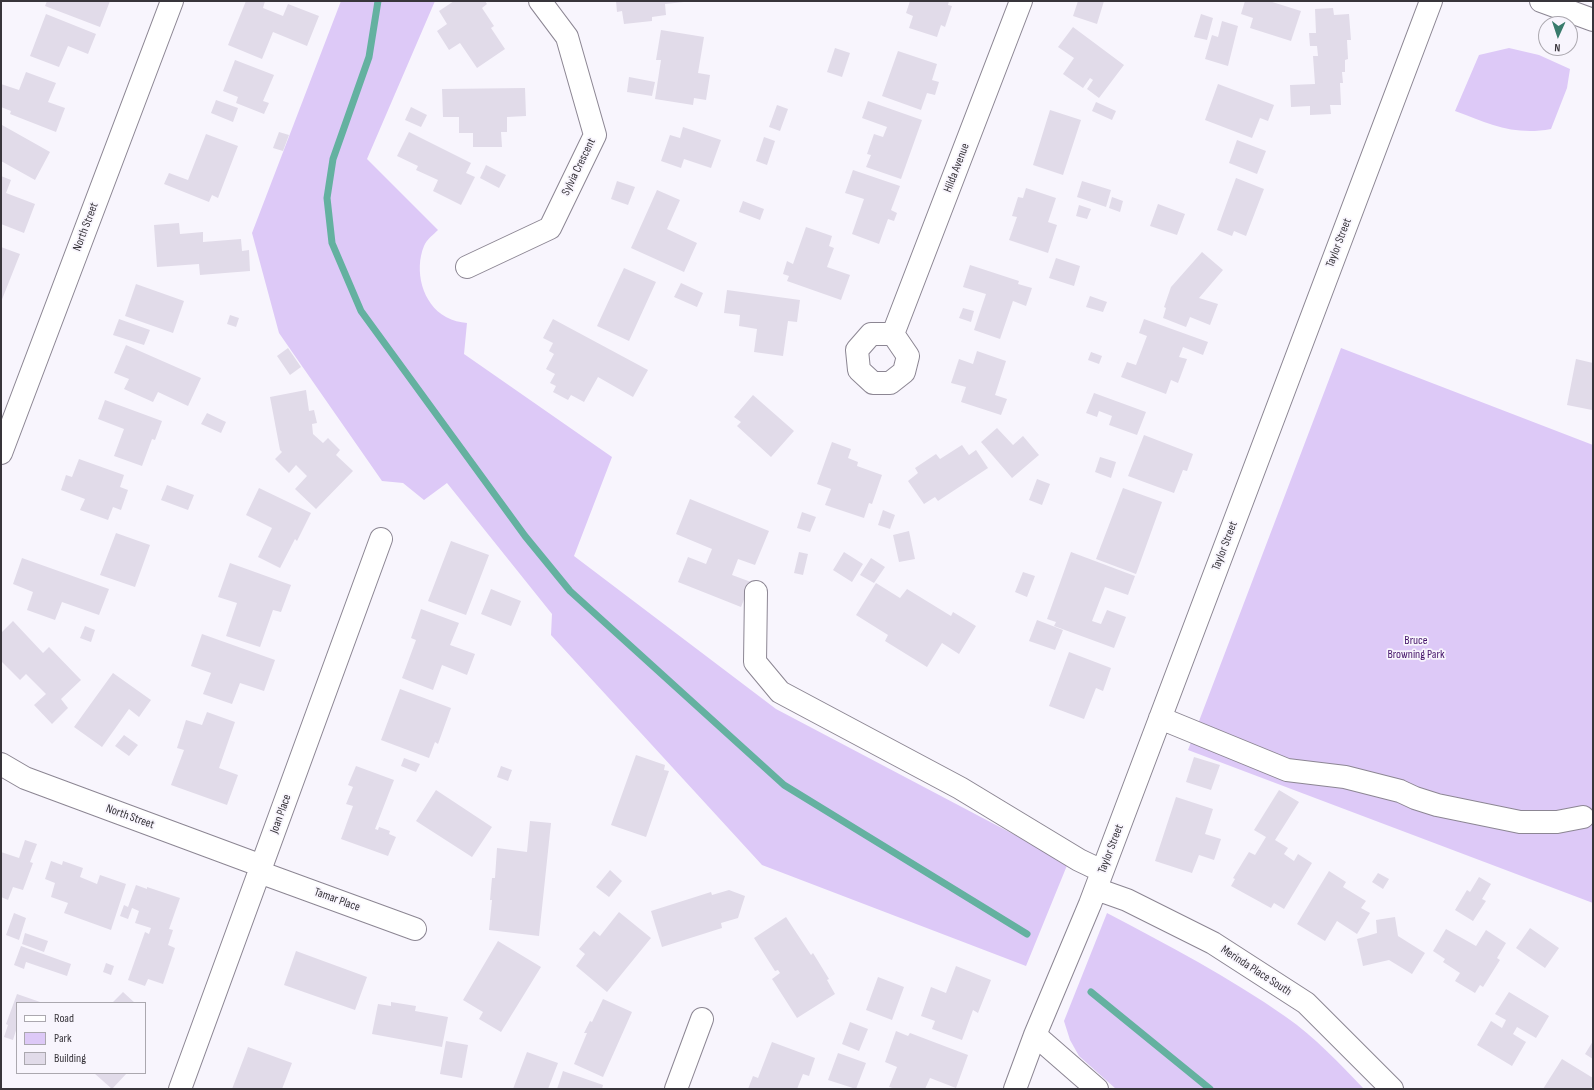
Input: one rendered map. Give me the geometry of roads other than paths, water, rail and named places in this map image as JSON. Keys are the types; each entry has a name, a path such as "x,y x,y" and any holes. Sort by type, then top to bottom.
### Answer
{"street":[{"name":"North Street","path":"1,453 172,1"},
{"name":"Sylvia Crescent","path":"467,267 550,228 595,135 566,36 540,1"},
{"name":"Hilda Avenue","path":"893,334 1020,1"},
{"name":"Taylor Street","path":"1015,1089 1035,1035 1099,880 1431,1"},
{"path":"1541,1 1593,20"},
{"name":"Joan Place","path":"180,1089 381,539"},
{"name":"Merinda Place South","path":"756,592 755,662 780,692 960,788 1078,860 1099,880 1127,900 1213,943 1306,1003 1392,1089"},
{"path":"1160,718 1287,770 1352,779 1400,791 1415,798 1437,805 1520,822 1557,822 1583,816"},
{"name":"North Street","path":"1,764 25,778 260,869"},
{"name":"Tamar Place","path":"260,869 415,929"},
{"path":"676,1089 702,1019"},
{"path":"1035,1035 1097,1089"}],"waterway":[{"path":"378,1 369,57 333,159 327,198 332,243 361,311 525,536 570,591 784,785 1027,934"},
{"path":"1091,992 1210,1089"}],"park label":[{"name":"Bruce Browning Park","path":"1416,648"}]}
